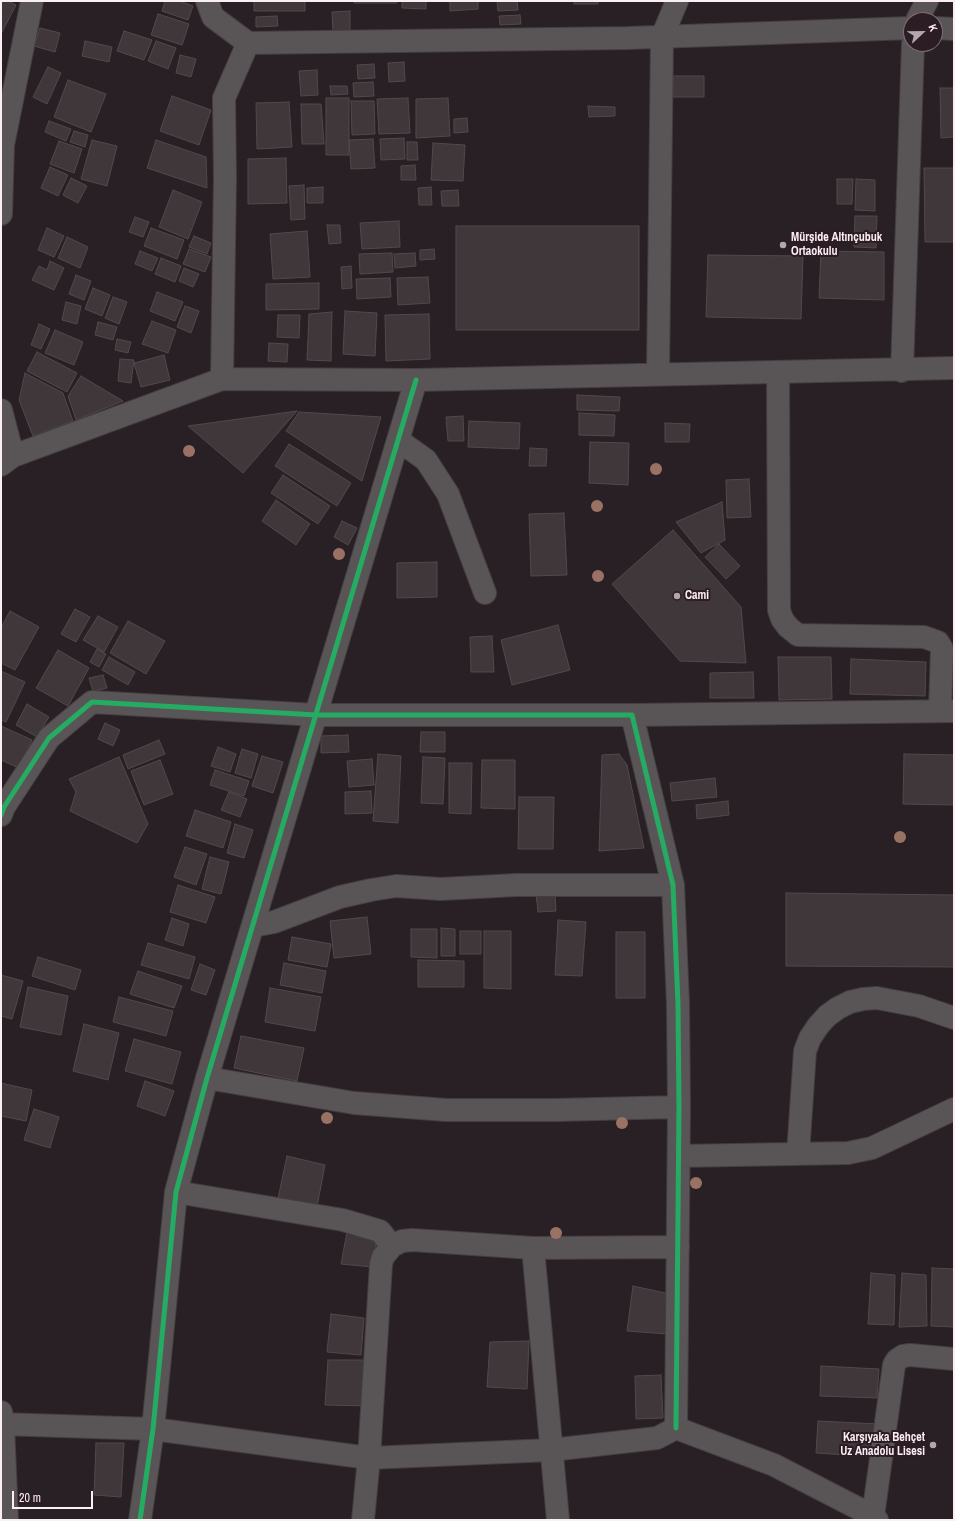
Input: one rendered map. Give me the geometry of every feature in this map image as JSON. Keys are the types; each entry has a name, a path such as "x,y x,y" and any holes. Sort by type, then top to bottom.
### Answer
{"street":[{"path":"1,214 3,144 32,1"},
{"path":"207,1 212,16 248,42 662,37 903,28"},
{"path":"658,374 662,37 678,1"},
{"path":"921,12 927,1"},
{"path":"943,28 954,29"},
{"path":"222,379 225,178 224,98 248,42"},
{"path":"902,370 913,52"},
{"path":"1,410 7,461 222,379 416,380 954,368"},
{"path":"1,815 4,807 49,738 92,702 316,715 632,715 947,711 942,649 938,642 924,637 798,635 788,627 782,619 779,610 778,372"},
{"path":"140,1520 153,1429 176,1192 207,1078 416,380"},
{"path":"398,440 426,460 448,494 485,593"},
{"path":"632,715 674,885 678,1004 676,1428"},
{"path":"253,926 274,922 340,897 396,886 441,888 516,884 674,885"},
{"path":"798,1154 806,1051 810,1038 827,1016 850,1002 863,998 877,998 919,1006 954,1018"},
{"path":"207,1078 354,1103 446,1110 678,1108"},
{"path":"678,1156 848,1153 872,1148 954,1109"},
{"path":"176,1192 343,1220 380,1231 392,1246"},
{"path":"364,1520 380,1264 383,1257 392,1246 402,1241 412,1240 533,1248 678,1247"},
{"path":"533,1248 558,1520"},
{"path":"7,1520 2,1420 153,1429 369,1458 551,1450 657,1438 676,1428 774,1465 873,1519 894,1365 897,1360 903,1356 910,1355 954,1359"}],"building":[{"path":"1,1 8,1 16,5 1,34"},
{"path":"165,1 179,1 193,6 188,20 162,11"},
{"path":"254,1 305,1 305,11 254,11"},
{"path":"354,1 397,1 397,3 354,3"},
{"path":"402,1 426,1 426,9 402,8"},
{"path":"450,1 478,1 478,9 450,11"},
{"path":"497,1 517,1 518,10 498,11"},
{"path":"574,1 598,1 598,4 574,4"},
{"path":"350,11 350,32 333,33 332,12"},
{"path":"158,14 189,24 182,45 151,35"},
{"path":"520,15 521,24 500,25 499,16"},
{"path":"277,16 278,26 256,27 256,17"},
{"path":"40,28 60,33 55,52 34,46"},
{"path":"124,31 152,40 144,60 117,51"},
{"path":"85,41 112,47 109,62 82,56"},
{"path":"156,41 176,48 168,69 148,61"},
{"path":"180,55 196,59 191,77 176,73"},
{"path":"404,62 405,81 389,82 388,63"},
{"path":"374,64 375,78 358,79 357,65"},
{"path":"48,67 61,73 47,104 33,97"},
{"path":"317,70 318,95 301,96 299,71"},
{"path":"673,76 704,76 704,97 673,97"},
{"path":"68,80 106,94 91,132 54,117"},
{"path":"373,82 374,96 354,97 353,83"},
{"path":"330,86 347,86 348,94 331,95"},
{"path":"940,88 954,88 954,137 941,138"},
{"path":"172,96 211,110 199,145 160,131"},
{"path":"326,98 349,98 349,155 326,155"},
{"path":"408,98 410,133 379,134 377,99"},
{"path":"448,98 450,136 416,138 416,99"},
{"path":"351,101 374,101 375,134 352,135"},
{"path":"289,102 292,147 257,149 256,103"},
{"path":"301,104 321,104 324,144 302,144"},
{"path":"588,106 615,107 615,116 589,117"},
{"path":"467,118 468,132 454,133 454,119"},
{"path":"49,121 71,129 66,141 45,132"},
{"path":"74,131 88,135 85,147 70,142"},
{"path":"404,138 405,159 381,160 380,139"},
{"path":"373,139 375,168 351,169 349,140"},
{"path":"92,140 117,146 107,186 81,179"},
{"path":"156,140 206,157 207,188 147,168"},
{"path":"59,141 82,149 74,173 50,164"},
{"path":"407,142 417,142 418,160 407,160"},
{"path":"433,143 465,145 463,181 431,180"},
{"path":"286,158 287,203 248,204 248,159"},
{"path":"415,165 416,180 401,180 401,166"},
{"path":"50,167 68,175 58,196 41,188"},
{"path":"924,168 954,168 954,242 925,242"},
{"path":"71,178 87,186 78,203 63,195"},
{"path":"837,179 853,179 852,204 837,204"},
{"path":"856,179 875,180 875,211 855,210"},
{"path":"304,185 305,219 291,220 289,186"},
{"path":"323,187 323,203 307,203 307,188"},
{"path":"431,187 432,205 419,205 418,188"},
{"path":"173,190 202,202 188,239 159,227"},
{"path":"458,190 459,206 442,206 441,191"},
{"path":"855,216 877,216 876,248 854,247"},
{"path":"135,217 149,222 143,237 129,232"},
{"path":"399,221 400,247 362,249 360,223"},
{"path":"327,225 340,225 341,243 329,244"},
{"path":"456,226 639,226 639,330 456,330"},
{"path":"47,228 64,236 54,257 38,250"},
{"path":"151,228 184,240 177,259 144,246"},
{"path":"307,231 310,277 273,279 270,234"},
{"path":"194,236 211,243 207,254 189,247"},
{"path":"67,237 88,247 80,268 58,258"},
{"path":"189,249 211,257 205,272 183,264"},
{"path":"434,249 435,259 420,260 420,250"},
{"path":"140,251 158,258 152,271 135,264"},
{"path":"821,251 884,252 884,300 819,298"},
{"path":"392,253 393,272 360,274 359,254"},
{"path":"415,253 416,266 395,268 394,254"},
{"name":"Mürşide Altınçubuk Ortaokulu","path":"708,255 803,256 801,319 706,317"},
{"path":"161,258 181,266 175,282 155,274"},
{"path":"50,261 64,268 54,290 32,280 39,266 47,270"},
{"path":"351,266 352,288 342,289 341,267"},
{"path":"184,268 199,274 193,287 179,281"},
{"path":"76,275 91,281 84,300 69,294"},
{"path":"428,277 430,303 398,305 397,278"},
{"path":"390,278 391,297 357,299 356,279"},
{"path":"319,283 319,309 266,310 266,284"},
{"path":"93,288 110,295 102,316 85,309"},
{"path":"157,292 183,302 175,321 150,311"},
{"path":"113,297 127,302 119,324 105,318"},
{"path":"66,302 81,306 77,324 62,320"},
{"path":"185,306 199,311 191,333 177,327"},
{"path":"345,311 377,313 375,356 343,354"},
{"path":"332,312 331,361 307,360 309,314"},
{"path":"429,314 430,359 386,361 385,315"},
{"path":"278,315 300,315 299,338 277,337"},
{"path":"152,321 176,330 168,353 142,344"},
{"path":"98,322 117,327 113,340 95,335"},
{"path":"39,324 50,329 41,349 31,345"},
{"path":"55,330 83,342 74,365 45,353"},
{"path":"117,339 131,342 128,353 115,350"},
{"path":"269,343 288,344 287,362 268,361"},
{"path":"37,352 77,373 67,392 27,371"},
{"path":"164,355 170,380 141,387 134,363"},
{"path":"120,359 134,360 131,383 118,381"},
{"path":"25,373 63,393 73,421 33,436 19,400"},
{"path":"81,376 123,401 76,420 68,396"},
{"path":"577,395 620,397 619,411 577,410"},
{"path":"297,411 243,473 188,426"},
{"path":"299,412 381,417 362,481 286,431"},
{"path":"579,413 615,415 614,436 579,435"},
{"path":"463,416 464,441 448,441 446,417"},
{"path":"469,421 520,423 519,449 468,447"},
{"path":"665,423 690,424 689,442 665,442"},
{"path":"590,442 629,443 628,485 589,483"},
{"path":"289,444 351,483 337,506 275,466"},
{"path":"530,448 547,449 546,466 529,466"},
{"path":"283,475 330,506 318,524 271,493"},
{"path":"749,479 751,517 727,518 726,480"},
{"path":"276,500 310,524 296,545 262,521"},
{"path":"722,502 725,540 701,553 676,522"},
{"path":"564,513 567,575 531,576 529,514"},
{"path":"342,521 357,528 348,545 334,537"},
{"name":"Cami","path":"673,530 741,607 746,663 680,661 612,584"},
{"path":"719,544 740,566 726,579 705,557"},
{"path":"437,562 437,597 397,598 397,563"},
{"path":"75,609 90,617 76,642 61,634"},
{"path":"10,611 39,627 15,670 1,663 1,628"},
{"path":"98,616 118,627 104,652 83,640"},
{"path":"128,621 165,641 146,674 110,653"},
{"path":"558,625 570,670 512,685 501,640"},
{"path":"492,636 494,672 471,672 470,637"},
{"path":"97,649 106,654 99,667 90,662"},
{"path":"58,650 89,668 68,706 36,688"},
{"path":"109,657 135,672 128,685 102,670"},
{"path":"778,657 831,657 832,699 779,700"},
{"path":"851,659 926,662 925,696 850,694"},
{"path":"1,671 25,682 6,722 1,720"},
{"path":"753,672 754,698 710,698 710,673"},
{"path":"103,675 107,688 93,691 89,678"},
{"path":"27,704 49,717 37,737 16,725"},
{"path":"105,723 120,730 113,746 98,739"},
{"path":"1,726 32,740 19,768 1,760"},
{"path":"421,732 445,732 445,752 420,752"},
{"path":"348,735 349,752 321,753 321,736"},
{"path":"159,740 165,754 128,769 123,755"},
{"path":"218,747 236,754 230,772 211,766"},
{"path":"242,749 258,754 251,778 235,773"},
{"path":"378,754 401,756 398,823 373,821"},
{"path":"619,754 627,765 644,848 599,851 602,755"},
{"path":"904,754 954,755 954,805 903,804"},
{"path":"262,756 283,762 273,793 252,786"},
{"path":"119,757 148,824 137,843 70,811 76,792 69,779"},
{"path":"423,757 445,758 443,804 421,803"},
{"path":"372,759 374,785 349,787 347,761"},
{"path":"160,760 173,794 144,805 131,771"},
{"path":"482,760 515,760 515,809 481,808"},
{"path":"449,763 472,763 471,814 449,813"},
{"path":"215,770 249,781 244,796 210,785"},
{"path":"715,778 717,797 672,801 670,783"},
{"path":"371,791 372,813 345,814 345,792"},
{"path":"229,792 247,799 240,817 221,810"},
{"path":"519,797 554,797 553,849 518,849"},
{"path":"728,801 729,815 697,819 696,805"},
{"path":"195,810 231,822 223,848 186,836"},
{"path":"235,824 253,830 244,858 227,853"},
{"path":"185,847 207,854 196,885 174,877"},
{"path":"210,857 229,862 221,894 202,889"},
{"path":"178,885 215,897 206,923 170,912"},
{"path":"555,893 556,911 538,912 536,894"},
{"path":"786,893 954,895 954,967 786,966"},
{"path":"367,917 371,954 334,958 330,921"},
{"path":"172,918 189,924 183,946 165,940"},
{"path":"558,920 586,922 582,976 555,975"},
{"path":"441,928 455,929 455,956 441,956"},
{"path":"411,929 437,929 437,958 411,957"},
{"path":"460,931 481,931 481,954 460,954"},
{"path":"484,931 511,931 511,989 484,988"},
{"path":"616,932 645,932 645,998 616,998"},
{"path":"292,937 331,944 327,967 288,960"},
{"path":"148,943 195,957 189,979 141,965"},
{"path":"38,957 81,970 75,990 32,976"},
{"path":"418,960 464,961 464,987 418,987"},
{"path":"284,963 326,971 322,993 280,985"},
{"path":"200,964 215,970 206,995 191,990"},
{"path":"138,971 182,986 174,1008 130,994"},
{"path":"1,975 23,981 12,1019 1,1016"},
{"path":"28,987 68,996 61,1035 20,1027"},
{"path":"270,988 321,997 315,1031 265,1022"},
{"path":"119,997 173,1011 166,1036 113,1022"},
{"path":"84,1024 119,1033 108,1080 73,1071"},
{"path":"241,1036 304,1048 297,1081 234,1068"},
{"path":"134,1039 181,1052 172,1084 125,1071"},
{"path":"145,1081 174,1091 165,1116 137,1106"},
{"path":"1,1083 32,1090 26,1121 1,1116"},
{"path":"34,1109 59,1117 50,1148 24,1140"},
{"path":"287,1156 325,1165 316,1212 277,1203"},
{"path":"347,1232 377,1237 373,1267 341,1264"},
{"path":"932,1268 954,1269 954,1327 931,1326"},
{"path":"871,1273 895,1275 894,1325 868,1324"},
{"path":"902,1273 926,1275 927,1326 899,1327"},
{"path":"633,1286 670,1294 668,1334 627,1331"},
{"path":"331,1314 364,1318 361,1355 327,1352"},
{"path":"529,1341 527,1389 487,1387 490,1342"},
{"path":"328,1360 369,1360 368,1406 325,1405"},
{"path":"821,1366 879,1369 877,1398 820,1396"},
{"path":"661,1375 663,1418 636,1419 635,1376"},
{"path":"818,1421 879,1424 877,1457 816,1453"},
{"path":"96,1443 124,1443 121,1497 94,1495"}],"cycle path":[{"path":"140,1520 153,1429 176,1192 207,1078 416,380"},
{"path":"1,815 4,807 49,738 92,702 316,715 632,715 673,885 678,1004 679,1107 676,1428"}],"place":[{"name":"Mürşide Altınçubuk Ortaokulu","path":"783,245"},
{"name":"Cami","path":"677,596"},
{"name":"Karşıyaka Behçet Uz Anadolu Lisesi","path":"933,1445"}]}
